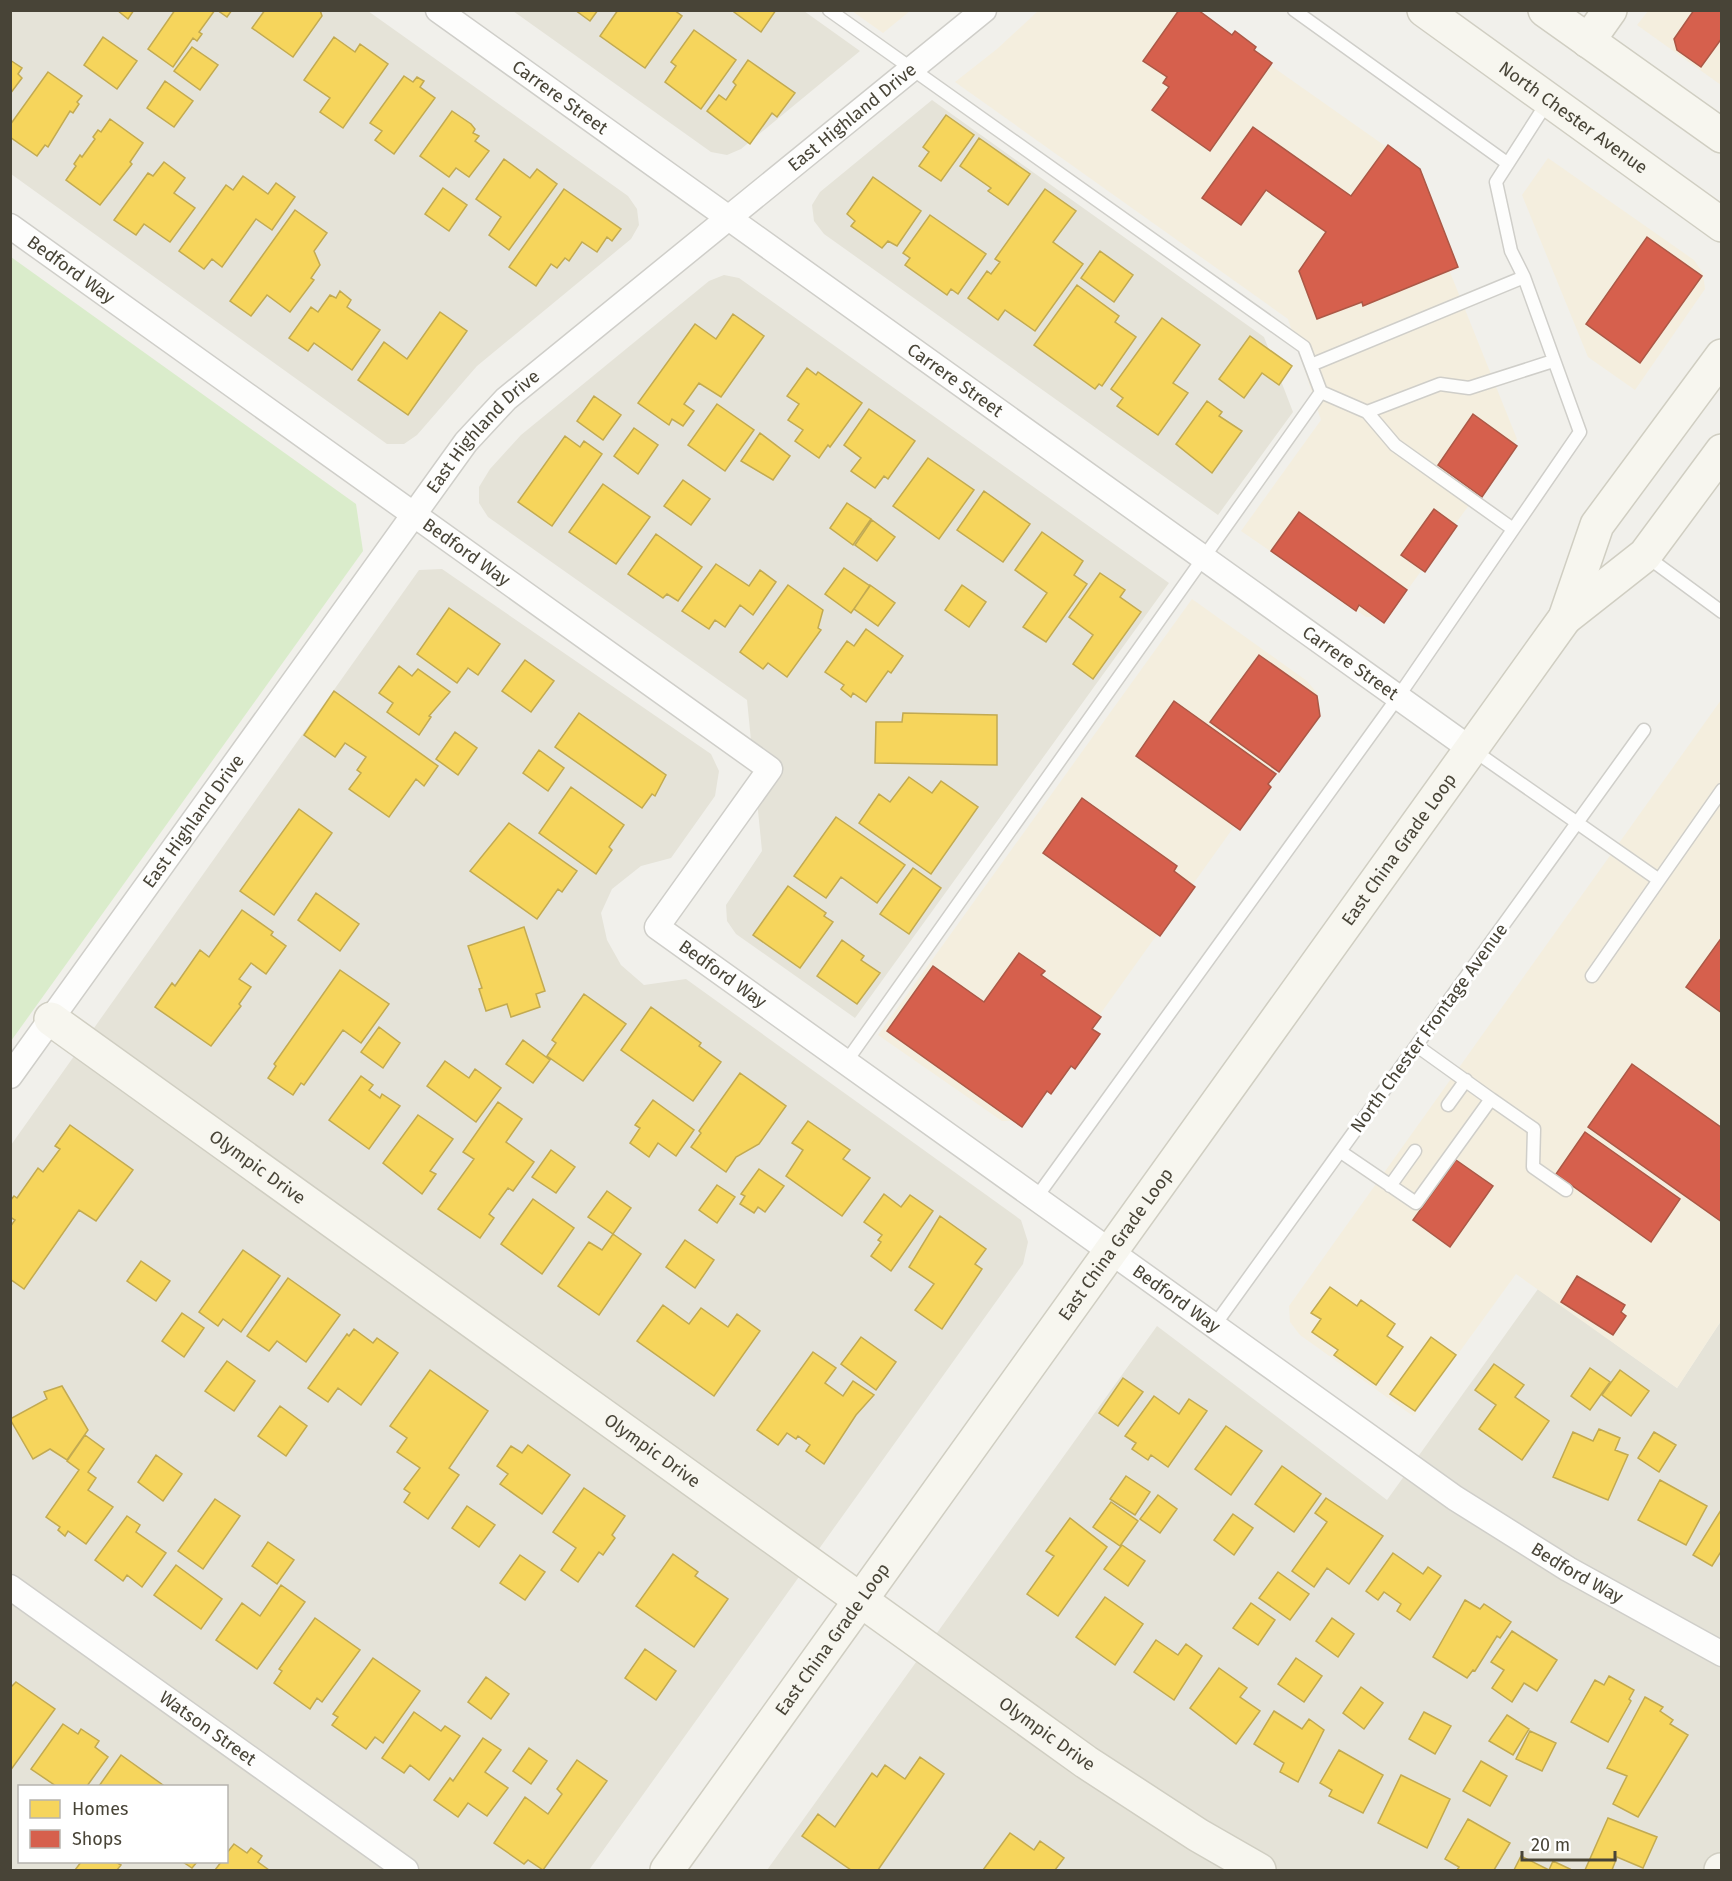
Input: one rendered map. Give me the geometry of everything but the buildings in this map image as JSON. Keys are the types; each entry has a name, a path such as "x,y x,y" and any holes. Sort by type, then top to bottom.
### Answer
{"main road":[{"name":"North Chester Avenue","path":"1424,10 1722,225"},
{"path":"1545,10 1722,136"},
{"path":"1588,41 1610,10"},
{"name":"East China Grade Loop","path":"667,1870 1565,618 1597,525 1722,356"},
{"name":"East China Grade Loop","path":"1565,618 1645,555 1722,451"},
{"name":"Olympic Drive","path":"51,1019 1086,1762 1198,1835 1259,1870"}],"street":[{"name":"Carrere Street","path":"438,10 1472,750"},
{"name":"East Highland Drive","path":"10,1076 466,442 506,399 984,10"},
{"name":"Bedford Way","path":"10,226 770,769 657,927 1455,1498 1568,1569 1722,1654"},
{"name":"Watson Street","path":"10,1587 406,1870"}],"lane":[{"path":"829,10 1304,347 1322,393 1367,412 1395,445 1513,529"},
{"path":"1294,10 1507,163"},
{"path":"1036,1198 1398,697 1580,432 1524,277 1511,251 1496,182 1549,100"},
{"path":"1311,365 1524,277"},
{"path":"1367,412 1440,384 1468,388 1553,361"},
{"path":"846,1062 1322,393"},
{"path":"1645,555 1722,612"},
{"name":"North Chester Frontage Avenue","path":"1214,1326 1644,730"},
{"path":"1472,750 1659,880"},
{"path":"1592,976 1722,790"},
{"path":"1417,1046 1534,1129 1533,1167 1566,1190"},
{"path":"1448,1106 1466,1080"},
{"path":"1341,1152 1416,1203 1491,1099"},
{"path":"1390,1186 1415,1151"}],"shaded area":[{"path":"11,11 368,11 628,196 637,209 639,225 631,239 477,366 417,435 404,444 387,444 11,174"},
{"path":"513,11 804,11 860,51 741,149 727,155 711,152"},
{"path":"852,11 910,11 883,33"},
{"path":"1038,11 1193,11 1405,160 1517,439 1395,607 1382,617 1366,617 1241,531 1321,420 1288,319 955,82 997,49"},
{"path":"1648,11 1721,11 1721,85 1637,25"},
{"path":"932,100 1264,337 1293,412 1218,515 824,234 814,221 812,205 820,192"},
{"path":"1548,158 1694,260 1703,273 1705,289 1635,390 1588,357 1522,195"},
{"path":"724,275 739,278 1169,583 855,1018 736,934 727,921 726,905 762,851 747,700 488,517 479,503 479,487 490,469 521,435 709,281"},
{"path":"442,569 711,754 719,771 715,796 671,858 641,866 612,889 601,913 607,940 621,965 644,985 686,979 1021,1220 1028,1242 1023,1264 589,1870 11,1870 11,1145 419,570"},
{"path":"1192,599 1307,681 1317,693 1318,709 1031,1111 1018,1121 1002,1121 878,1035"},
{"path":"1721,700 1721,1321 1677,1388 1516,1274 1413,1416 1300,1335 1290,1322 1289,1306"},
{"path":"1538,1289 1677,1388 1721,1321 1721,1870 767,1870 1157,1326 1387,1500"}],"green space":[{"path":"11,257 356,504 363,551 11,1041"}]}
